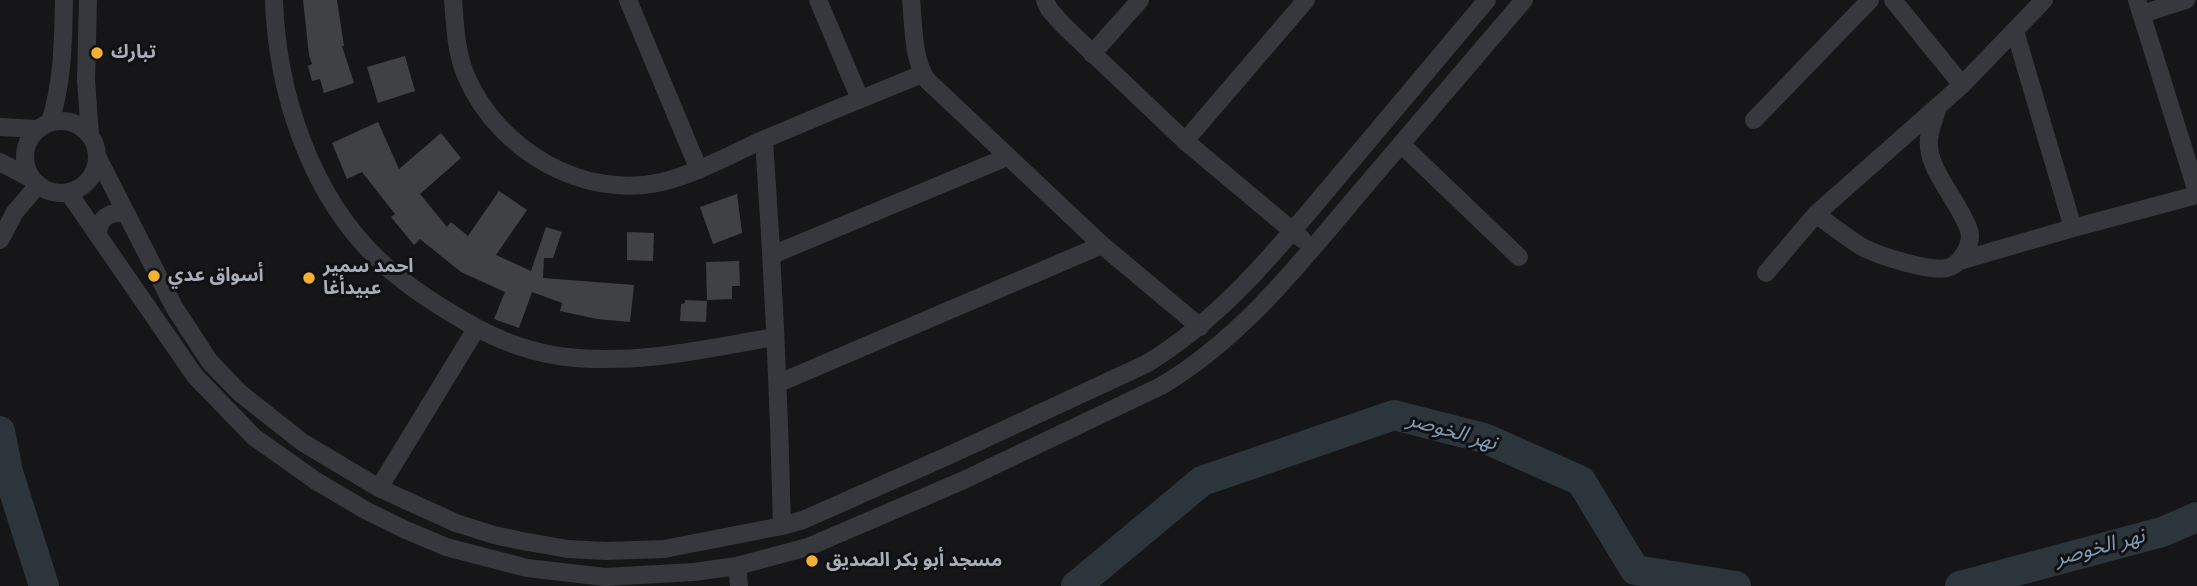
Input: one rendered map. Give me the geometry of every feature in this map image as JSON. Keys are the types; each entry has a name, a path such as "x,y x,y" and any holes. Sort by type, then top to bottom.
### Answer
{"street":[{"path":"34,182 24,158 30,137 43,126 56,105 62,68 64,0"},
{"path":"88,0 86,79 90,135"},
{"path":"274,0 274,22 282,74 293,116 323,186 349,226 378,259 428,299 476,329 509,344 557,356 605,360 667,357 774,337"},
{"path":"453,0 456,38 466,77 486,112 512,141 545,164 582,179 621,185 661,182 699,170 922,74"},
{"path":"628,0 699,170"},
{"path":"818,0 860,99"},
{"path":"911,0 922,74 1102,245 1200,327"},
{"path":"1045,0 1062,24 1185,141 1313,247"},
{"path":"1092,54 1140,0"},
{"path":"1185,141 1306,0"},
{"path":"97,156 174,307 211,362 240,393 302,442 379,488 456,523 481,531 568,549 664,549 803,520 1146,364 1175,347 1236,293 1293,232 1487,0"},
{"path":"68,192 195,376 254,437 316,481 406,530 446,547 490,560 527,568 655,580 737,566 808,547 964,480 1187,371 1240,327 1313,247 1524,0"},
{"path":"1754,120 1870,0"},
{"path":"1893,0 1962,85"},
{"path":"1766,273 1816,214 1962,85 2044,0"},
{"path":"1816,214 1864,248 1885,257 1947,268 1959,261 2197,194 2139,7 2186,0"},
{"path":"2015,30 2073,228"},
{"path":"1938,107 1929,138 1929,151 1966,221 1970,235 1967,249 1959,261"},
{"path":"0,127 43,126 61,120 72,122 90,135 97,156 96,166 85,183 68,192 57,193 0,162"},
{"path":"764,140 772,255 774,337 779,383 782,526"},
{"path":"1401,144 1519,257"},
{"path":"772,255 1007,157"},
{"path":"0,240 34,182"},
{"path":"98,235 100,223 109,214 127,215"},
{"path":"779,383 1102,245"},
{"path":"379,488 476,329"},
{"path":"952,454 964,480"},
{"path":"737,566 740,586"}],"building":[{"path":"303,0 337,0 342,46 354,83 324,93 320,79 312,81 308,66 312,64"},
{"path":"405,56 415,91 378,103 367,67"},
{"path":"378,122 399,169 441,133 461,158 420,194 447,227 451,222 468,236 499,191 527,210 496,255 531,271 546,227 562,232 553,258 544,258 543,278 634,285 630,322 597,319 560,311 562,303 532,292 519,328 494,319 505,292 461,272 420,239 414,245 391,217 395,214 362,172 347,179 332,143"},
{"path":"737,194 742,233 713,244 700,207"},
{"path":"627,232 654,233 653,261 627,260"},
{"path":"739,261 740,286 732,286 732,299 707,300 706,262"},
{"path":"685,300 707,301 706,322 680,321 681,304 685,303"}],"waterway":[{"name":"نهر الخوصر","path":"1076,586 1202,481 1394,415 1484,438 1581,481 1635,570 1736,586"},
{"name":"نهر الخوصر","path":"0,431 8,472 44,586"},
{"name":"نهر الخوصر","path":"1960,586 2162,532 2197,517"}],"place":[{"name":"تبارك","path":"97,53"},
{"name":"أسواق عدي","path":"154,276"},
{"name":"احمد سمير عبيدأغا","path":"309,278"},
{"name":"مسجد أبو بكر الصديق","path":"812,561"}]}
